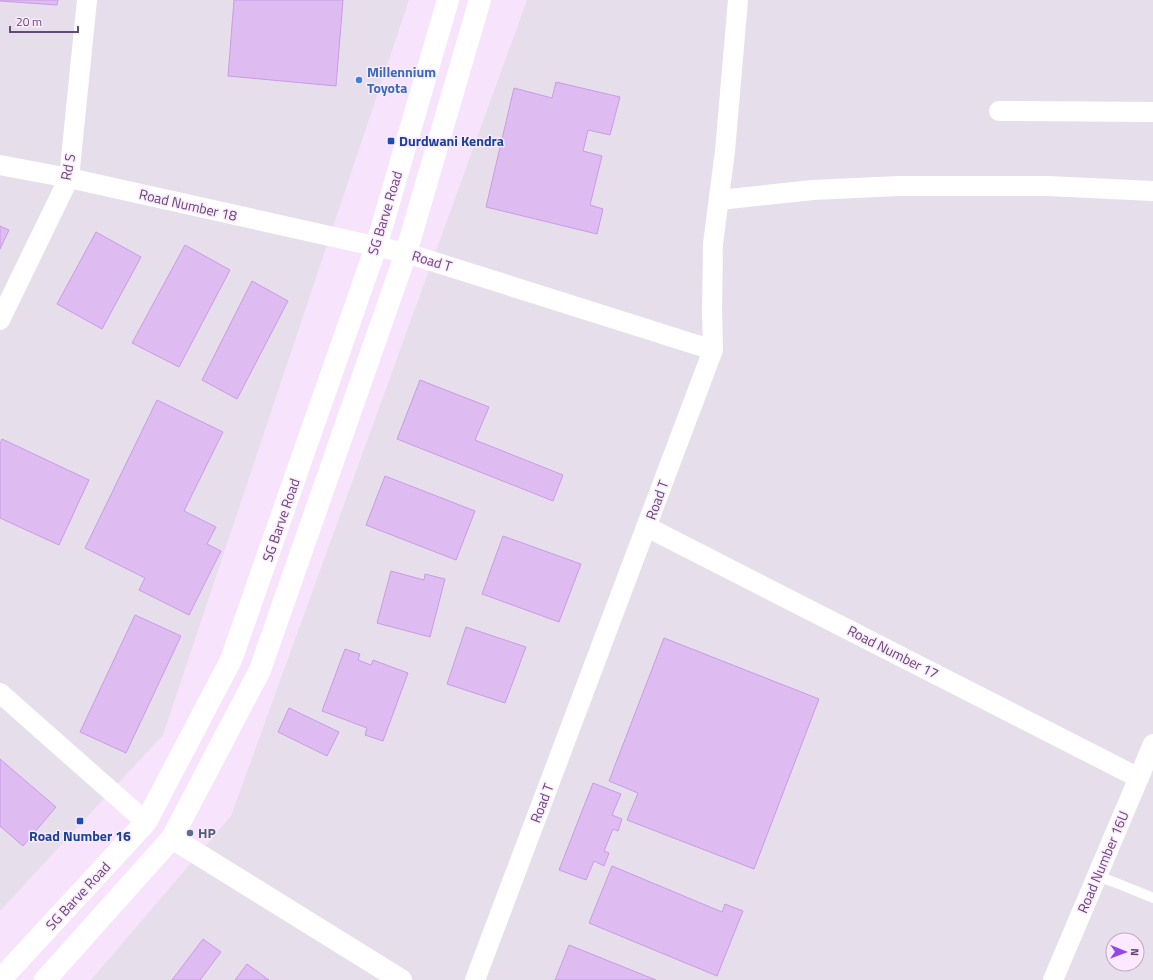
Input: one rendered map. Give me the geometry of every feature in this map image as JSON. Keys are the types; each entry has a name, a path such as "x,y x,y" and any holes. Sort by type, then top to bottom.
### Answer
{"main road":[{"name":"SG Barve Road","path":"0,980 146,822 231,660 376,247 448,0"},
{"path":"46,980 172,838 260,670 406,253 480,0"},
{"path":"172,838 401,980"}],"street":[{"name":"Rd S","path":"0,320 69,178 88,0"},
{"path":"713,350 713,244 725,151 738,0"},
{"path":"999,111 1153,112"},
{"name":"Road Number 18","path":"0,165 69,178 376,247"},
{"path":"719,200 813,190 898,186 1048,186 1153,191"},
{"name":"Road T","path":"376,247 406,253 713,350 648,527 475,980"},
{"name":"Road Number 17","path":"648,527 1139,778"},
{"path":"0,693 146,822"},
{"name":"Road Number 16U","path":"1053,980 1153,744"}],"lane":[{"path":"1098,876 1153,898"}],"shaded area":[{"path":"0,0 409,0 163,735 0,911"},
{"path":"527,0 1153,0 1153,980 91,980 231,816"}],"building":[{"path":"0,0 58,0 57,5"},
{"path":"234,0 343,0 336,86 228,76"},
{"path":"556,82 620,97 610,135 588,130 583,151 602,156 590,205 603,209 597,234 486,207 514,88 552,98"},
{"path":"0,226 9,230 0,249"},
{"path":"96,232 141,257 102,329 57,304"},
{"path":"185,245 230,270 179,367 132,343"},
{"path":"252,281 288,301 237,399 202,380"},
{"path":"420,380 489,407 475,440 563,475 553,501 397,439"},
{"path":"157,400 223,432 184,511 216,527 207,544 221,551 189,615 139,590 145,578 85,548"},
{"path":"2,439 89,480 59,545 0,518 0,444"},
{"path":"385,476 475,511 456,560 366,525"},
{"path":"503,536 581,564 559,622 482,594"},
{"path":"391,571 424,580 425,574 445,579 430,637 377,623"},
{"path":"135,615 181,636 126,753 80,732"},
{"path":"466,627 526,647 505,703 447,684"},
{"path":"664,638 819,699 754,869 627,820 638,793 609,781"},
{"path":"345,649 360,654 358,660 371,665 373,660 408,673 383,741 365,735 367,728 322,711"},
{"path":"289,708 339,732 327,756 278,732"},
{"path":"0,759 56,807 23,846 0,826"},
{"path":"593,783 621,794 612,815 622,819 618,831 613,829 604,851 609,853 604,866 594,861 586,880 559,870"},
{"path":"612,866 722,912 725,904 743,911 717,976 589,923"},
{"path":"203,939 221,952 200,980 172,980"},
{"path":"569,945 656,980 555,980"},
{"path":"247,964 269,980 235,980"}],"place":[{"name":"Millennium Toyota","path":"359,80"},
{"name":"Durdwani Kendra","path":"391,141"},
{"name":"Road Number 16","path":"80,821"},
{"name":"HP","path":"190,833"}]}
